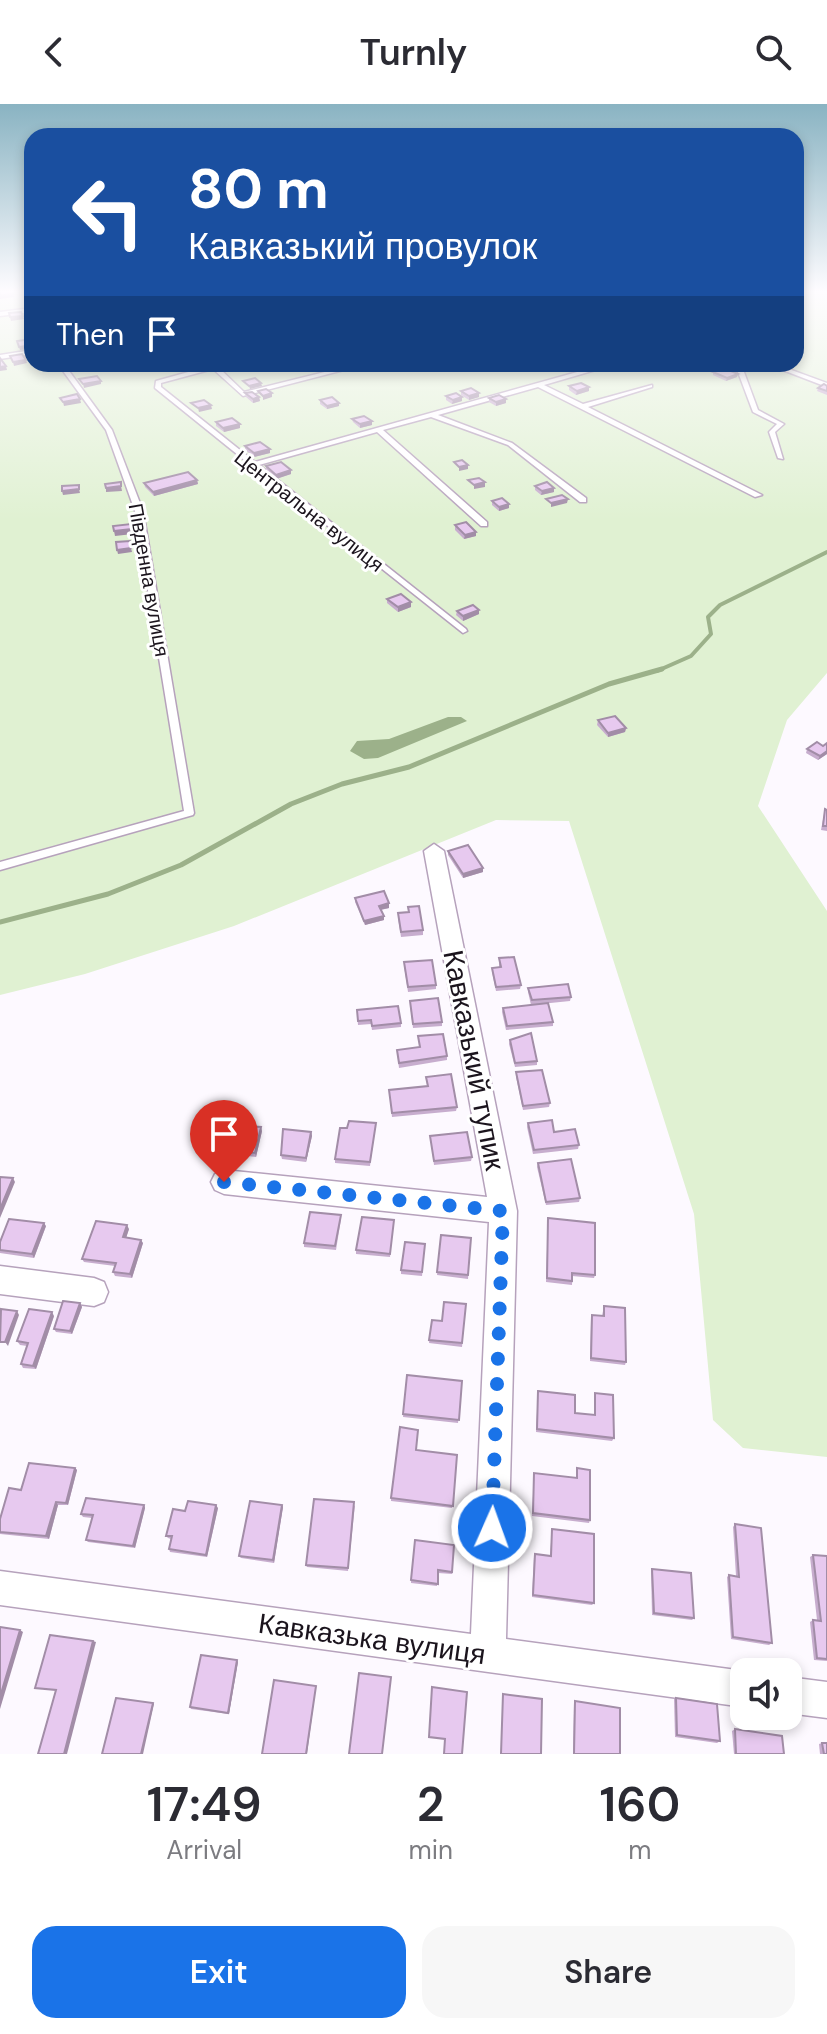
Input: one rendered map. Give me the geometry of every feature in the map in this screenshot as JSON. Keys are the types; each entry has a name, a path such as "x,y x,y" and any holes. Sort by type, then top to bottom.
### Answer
{"street":[{"name":"Кавказький тупик","path":"434,851 503,1211 488,1654"},
{"path":"224,1182 503,1211"},
{"path":"0,1280 94,1292"},
{"name":"Кавказька вулиця","path":"0,1588 730,1687"},
{"path":"802,1697 827,1700"}],"lane":[{"name":"Південна вулиця","path":"0,866 189,813 139,511 109,430 67,372"},
{"name":"Центральна вулиця","path":"186,372 158,382 158,388 250,465 463,631"},
{"path":"219,372 243,394 332,372"},
{"path":"250,465 583,372"},
{"path":"741,372 755,411 781,424 772,432 781,458"},
{"path":"792,372 827,385"},
{"path":"537,384 758,495"},
{"path":"584,406 650,386"},
{"path":"432,415 510,444 583,500"},
{"path":"379,430 484,524"}],"shaded area":[{"path":"0,367 24,367 24,372 804,372 804,367 827,367 827,673 787,720 758,806 827,911 827,1457 743,1448 713,1420 694,1214 569,821 496,820 234,926 85,974 0,995"},
{"path":"448,717 461,717 467,721 378,758 364,759 350,751 357,741 389,739"}],"building":[{"path":"713,372 738,374 727,378"},
{"path":"97,376 101,381 83,384 79,379"},
{"path":"255,378 261,383 249,386 243,381"},
{"path":"581,383 589,387 577,391 569,386"},
{"path":"471,388 479,393 469,396 461,391"},
{"path":"266,389 272,393 263,396 258,391"},
{"path":"252,392 259,397 253,399 245,393"},
{"path":"456,393 462,397 453,400 446,396"},
{"path":"77,394 80,399 63,402 60,398"},
{"path":"499,395 506,399 496,402 489,398"},
{"path":"332,397 339,403 327,406 320,400"},
{"path":"204,400 211,405 198,408 191,403"},
{"path":"364,416 372,421 360,424 352,419"},
{"path":"232,418 240,424 223,428 216,422"},
{"path":"260,442 270,449 254,453 245,446"},
{"path":"462,460 468,465 459,467 454,462"},
{"path":"281,462 291,470 276,475 266,466"},
{"path":"188,472 197,480 153,492 144,483"},
{"path":"479,478 485,482 474,485 468,480"},
{"path":"121,482 121,486 106,488 105,484"},
{"path":"547,482 554,488 542,491 535,486"},
{"path":"79,485 79,489 62,491 62,486"},
{"path":"562,495 568,499 551,503 546,499"},
{"path":"502,498 509,504 499,507 492,501"},
{"path":"466,522 476,532 465,535 455,525"},
{"path":"131,524 132,529 114,531 113,526"},
{"path":"130,541 131,548 117,550 116,542"},
{"path":"401,594 411,602 398,607 387,599"},
{"path":"473,605 479,610 463,616 457,611"},
{"path":"615,716 626,728 608,733 598,720"},
{"path":"817,742 823,746 827,743 827,751 820,756 807,749"},
{"path":"825,809 827,826 823,826"},
{"path":"468,845 483,868 463,874 448,851"},
{"path":"384,891 389,903 379,906 384,916 364,921 355,898"},
{"path":"419,906 423,930 401,932 398,913 409,912 408,907"},
{"path":"514,957 521,985 496,987 492,968 501,967 499,958"},
{"path":"432,960 436,985 408,987 404,962"},
{"path":"568,984 571,997 532,1000 528,988"},
{"path":"438,998 442,1022 413,1024 410,1001"},
{"path":"548,1003 553,1022 507,1026 503,1008"},
{"path":"398,1006 401,1023 372,1026 371,1020 358,1021 357,1010"},
{"path":"531,1033 537,1061 515,1063 510,1040"},
{"path":"443,1034 447,1056 399,1063 397,1050 420,1047 418,1036"},
{"path":"542,1070 550,1103 523,1106 516,1072"},
{"path":"451,1074 457,1107 392,1113 389,1090 428,1086 426,1077"},
{"path":"552,1120 554,1132 575,1129 579,1145 534,1150 528,1123"},
{"path":"349,1121 376,1123 370,1162 335,1159 340,1128 347,1128"},
{"path":"235,1125 261,1127 255,1153 229,1150"},
{"path":"283,1129 311,1132 306,1158 281,1155"},
{"path":"467,1132 472,1157 434,1161 430,1136"},
{"path":"571,1159 580,1198 546,1202 538,1163"},
{"path":"0,1177 13,1178 0,1209"},
{"path":"310,1212 341,1215 335,1246 304,1243"},
{"path":"362,1217 394,1220 390,1254 356,1250"},
{"path":"548,1218 595,1223 595,1275 572,1273 572,1281 547,1278"},
{"path":"9,1219 44,1223 32,1254 0,1250"},
{"path":"96,1221 127,1225 123,1237 141,1240 130,1274 113,1272 116,1263 82,1259"},
{"path":"441,1235 471,1238 468,1275 437,1272"},
{"path":"405,1242 425,1244 422,1272 401,1270"},
{"path":"63,1301 80,1303 70,1331 54,1329"},
{"path":"444,1302 466,1304 462,1343 429,1340 432,1320 442,1321"},
{"path":"604,1306 625,1308 626,1362 591,1358 592,1315 604,1316"},
{"path":"1,1309 17,1311 5,1342 0,1342"},
{"path":"29,1309 52,1312 33,1366 21,1364 28,1343 17,1341"},
{"path":"407,1375 462,1381 459,1420 403,1414"},
{"path":"538,1391 575,1395 575,1413 595,1415 595,1393 613,1395 614,1438 537,1429"},
{"path":"400,1427 418,1430 416,1450 457,1455 453,1506 391,1498"},
{"path":"29,1463 75,1468 66,1503 56,1502 46,1536 0,1532 0,1519 9,1488 21,1490"},
{"path":"577,1468 590,1470 590,1520 533,1513 534,1473 577,1478"},
{"path":"86,1498 144,1505 133,1546 86,1540 93,1515 81,1514"},
{"path":"314,1499 354,1502 348,1568 306,1565"},
{"path":"188,1501 216,1505 206,1555 169,1549 172,1536 166,1536 173,1509 185,1511"},
{"path":"250,1501 282,1505 273,1560 239,1556"},
{"path":"735,1524 761,1528 772,1643 733,1637 729,1575 739,1577"},
{"path":"552,1529 594,1534 594,1603 533,1595 535,1554 551,1556"},
{"path":"415,1540 454,1545 452,1572 438,1570 438,1584 411,1580"},
{"path":"813,1555 827,1556 827,1659 817,1658 813,1620 821,1621"},
{"path":"652,1569 691,1573 694,1618 654,1613"},
{"path":"0,1627 20,1630 0,1697"},
{"path":"50,1635 93,1641 64,1754 38,1754 56,1690 35,1688"},
{"path":"201,1655 237,1660 228,1713 190,1707"},
{"path":"359,1673 391,1677 382,1754 349,1754"},
{"path":"274,1680 316,1686 306,1754 262,1754"},
{"path":"432,1687 467,1692 462,1754 444,1754 445,1739 429,1737"},
{"path":"503,1694 542,1699 541,1754 501,1754"},
{"path":"116,1698 153,1703 141,1754 102,1754"},
{"path":"676,1698 717,1704 720,1741 677,1735"},
{"path":"575,1701 620,1708 620,1754 574,1754"},
{"path":"735,1730 782,1736 784,1754 736,1754"},
{"path":"822,1743 827,1743 827,1754 824,1754"}],"waterway":[{"path":"661,669 691,656 711,634 708,617 720,605 827,552"},
{"path":"0,922 108,894 181,865 291,804 342,784 409,767 609,684 661,669"},
{"path":"657,671 661,669"}],"route":[{"path":"224,1182 503,1211 492,1528"}]}
